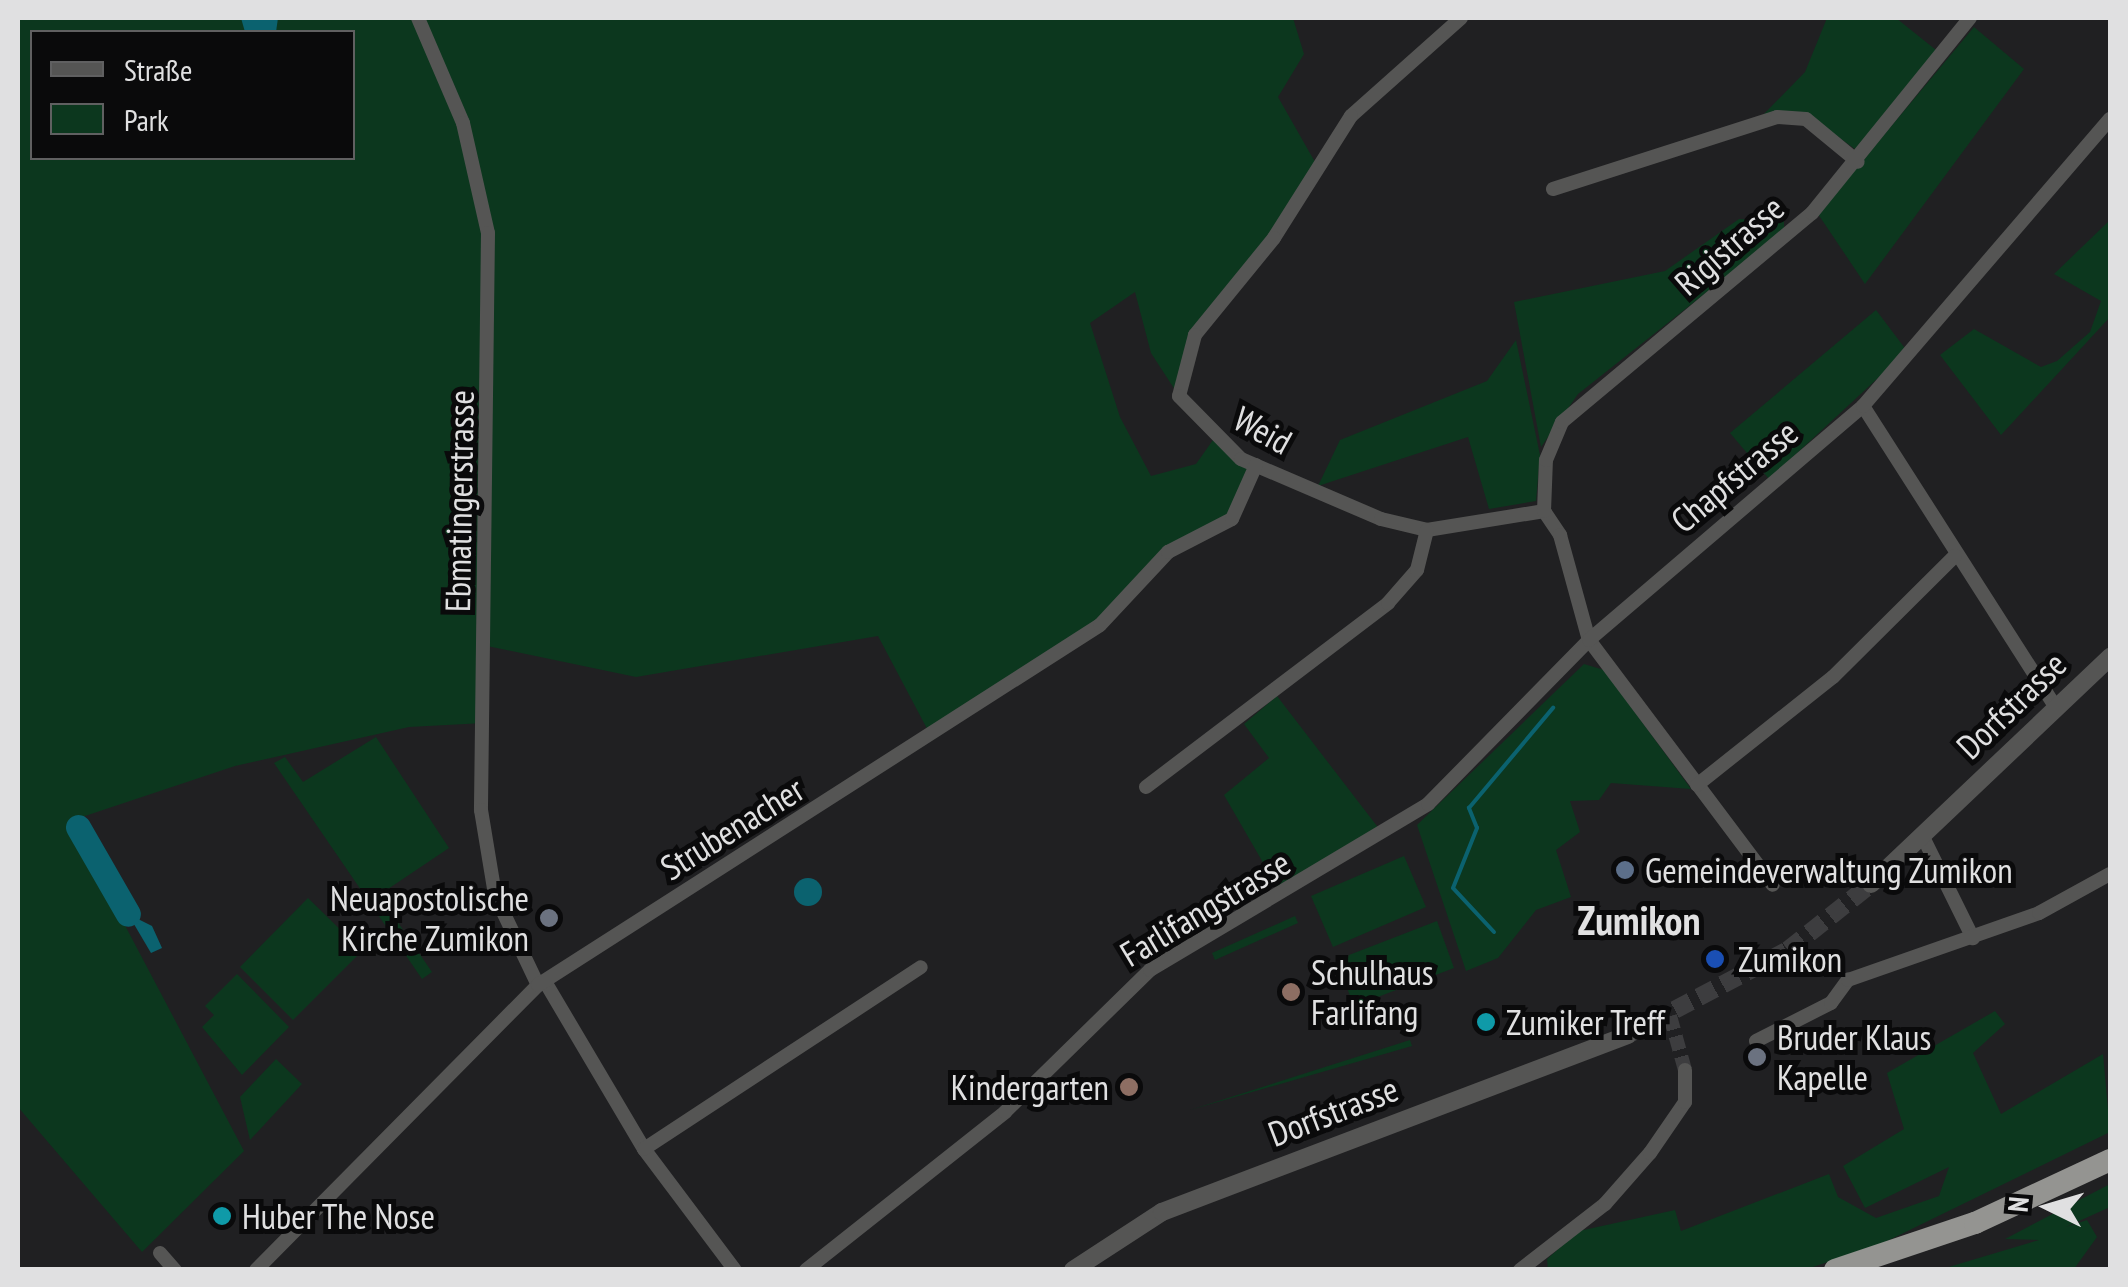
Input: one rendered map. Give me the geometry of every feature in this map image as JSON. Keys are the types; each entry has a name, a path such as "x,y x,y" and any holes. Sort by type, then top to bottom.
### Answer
{"highway":[{"path":"1836,1270 1975,1223 2110,1160"},
{"path":"1871,1270 2110,1171"}],"street":[{"name":"Ebmatingerstrasse","path":"418,18 462,124 488,233 482,810 495,895 543,985 644,1149 735,1270"},
{"name":"Rigistrasse","path":"1544,511 1546,460 1562,422 1712,303 1858,162 1970,18"},
{"name":"Weid","path":"1427,530 1256,465 1213,440 1179,396 1195,335 1274,238 1351,116 1460,19"},
{"path":"1553,188 1777,116 1806,119 1858,162"},
{"name":"Chapfstrasse","path":"1590,640 1863,406 2110,119"},
{"path":"1863,406 1955,556 2054,705"},
{"name":"Strubenacher","path":"256,1270 543,985 1100,625 1168,552 1232,519 1256,465"},
{"path":"1146,787 1388,603 1417,570 1427,530 1544,511 1560,536 1590,640 1773,886"},
{"path":"1697,786 1833,677 1955,556"},
{"name":"Farlifangstrasse","path":"806,1270 1005,1112 1150,970 1428,804 1590,640"},
{"name":"Dorfstrasse","path":"1871,884 2054,705 2110,657"},
{"path":"1922,837 1973,938"},
{"path":"1756,1041 1830,1003 1848,980 1973,938 2110,874"},
{"path":"644,1149 921,967"},
{"name":"Dorfstrasse","path":"1074,1270 1162,1212 1626,1035"},
{"path":"1520,1270 1605,1204 1650,1152 1685,1102 1685,1070"},
{"path":"160,1254 174,1270"}],"green space":[{"path":"18,18 1293,18 1304,54 1278,97 1319,169 1195,335 1179,396 1151,353 1135,292 1090,323 1120,417 1151,476 1196,464 1213,440 1256,465 1232,519 1168,552 1100,625 933,740 878,636 636,677 487,646 484,723 409,727 235,766 70,821 244,1151 142,1252 18,1107"},
{"path":"1827,18 1896,18 1941,54 1855,149 1805,113 1763,115 1805,72"},
{"path":"1974,27 2024,69 1865,284 1818,214"},
{"path":"1739,219 1784,221 1784,231 1578,394 1541,447 1514,302 1665,271"},
{"path":"2110,220 2110,317 2001,435 1940,355 1974,329 2041,367 2057,361 2090,332 2101,301 2054,274"},
{"path":"1876,310 1907,351 1769,479 1730,433"},
{"path":"1516,340 1540,455 1536,501 1489,509 1468,437 1318,486 1340,440 1487,381"},
{"path":"1584,664 1604,670 1691,789 1611,783 1599,800 1570,801 1580,832 1556,850 1571,897 1536,910 1498,958 1466,971 1417,825"},
{"path":"1277,696 1380,830 1277,887 1224,795 1269,758 1244,724"},
{"path":"376,737 449,848 379,895 432,972 422,979 274,763 285,757 303,782"},
{"path":"1404,856 1426,907 1333,947 1311,896"},
{"path":"308,898 362,951 293,1020 240,967"},
{"path":"1295,916 1298,923 1215,960 1212,953"},
{"path":"1437,921 1454,968 1354,1006 1342,975 1349,955"},
{"path":"237,974 289,1027 242,1075 202,1027 214,1015 205,1006"},
{"path":"1995,1011 2005,1024 1973,1053 2001,1114 2103,1054 2110,1132 1881,1244 1804,1270 1548,1270 1547,1259 1579,1231 1675,1210 1681,1231 1829,1174 1838,1197 1876,1218 1939,1196 1949,1167 1865,1208 1843,1166 1904,1129 1887,1073"},
{"path":"1410,1040 1412,1046 1190,1110"},
{"path":"276,1059 302,1084 250,1140 240,1097"},
{"path":"2110,1184 2110,1207 2066,1227 2087,1220 2097,1237 2074,1269 1942,1269 2039,1240 2005,1239"}],"water":[{"path":"241,18 278,18 276,30 244,30"},
{"path":"808,878 818,882 822,892 818,902 808,906 798,902 794,892 798,882"},
{"path":"128,914 152,926 162,948 151,953"}],"waterway":[{"path":"1494,932 1453,888 1477,828 1469,808 1553,708"},
{"path":"78,827 128,914"}],"tunnel":[{"path":"1627,1035 1788,950 1871,884"},
{"path":"1670,1016 1685,1070"}],"place":[{"name":"Gemeindeverwaltung Zumikon","path":"1625,870"},
{"name":"Neuapostolische Kirche Zumikon","path":"549,918"},
{"name":"Zumikon","path":"1715,959"},
{"name":"Schulhaus Farlifang","path":"1291,992"},
{"name":"Zumiker Treff","path":"1486,1022"},
{"name":"Bruder Klaus Kapelle","path":"1757,1057"},
{"name":"Kindergarten","path":"1129,1087"},
{"name":"Huber The Nose","path":"222,1216"}],"district":[{"name":"Zumikon","path":"1639,920"}]}
